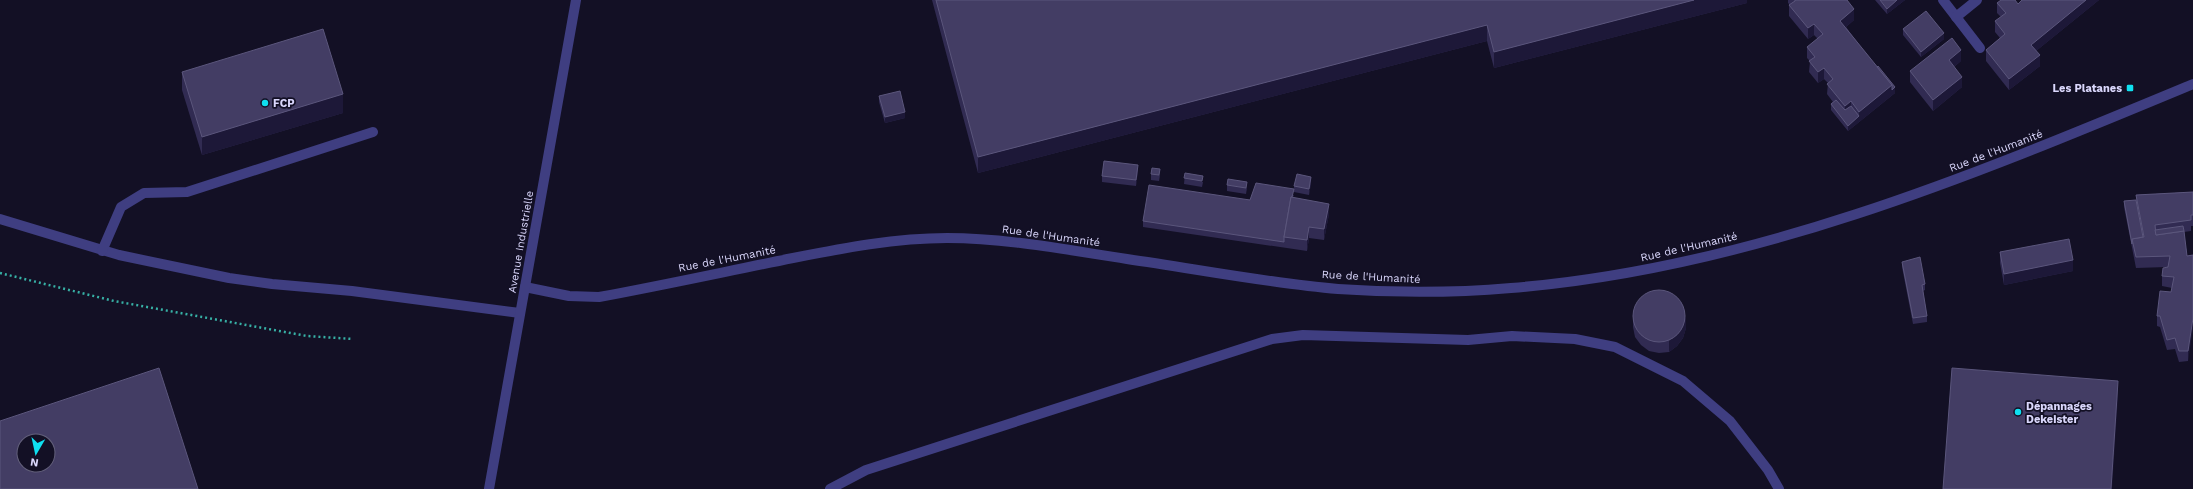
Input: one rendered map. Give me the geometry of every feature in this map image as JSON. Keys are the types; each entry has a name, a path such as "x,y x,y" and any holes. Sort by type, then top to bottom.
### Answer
{"street":[{"name":"Avenue Industrielle","path":"489,489 576,0"},
{"path":"1943,0 1980,48"},
{"path":"1956,17 1977,0"},
{"name":"Rue de l'Humanité","path":"525,287 569,296 599,296 853,246 916,239 948,238 1010,242 1340,289 1434,292 1508,288 1584,281 1676,264 1824,224 2014,157 2193,84"},
{"path":"102,251 121,207 144,193 187,192 373,132"},
{"path":"0,218 102,251 229,278 272,284 352,291 520,313"},
{"path":"830,489 874,468 1272,339 1303,335 1468,340 1520,337 1575,339 1615,347 1683,381 1730,421 1768,470 1779,489"}],"path":[{"path":"0,273 121,302 307,336 353,339"}],"building":[{"path":"936,0 1694,0 1494,52 1487,25 978,157"},
{"path":"1795,0 1847,0 1854,9 1840,21 1892,85 1859,112 1851,101 1845,106 1827,84 1833,79 1824,68 1818,72 1809,61 1815,57 1807,47 1823,34 1814,24 1808,28 1789,5"},
{"path":"1880,0 1897,0 1887,9"},
{"path":"2001,0 2015,0 2018,4 2022,0 2086,0 2031,45 2040,55 2009,79 1986,50 2005,34 1995,21 2006,13 1997,3"},
{"path":"1926,11 1944,33 1921,52 1903,29"},
{"path":"323,29 343,94 202,137 182,72"},
{"path":"1952,38 1961,50 1949,60 1962,77 1933,100 1910,71"},
{"path":"1878,66 1895,87 1892,90 1892,85 1877,67"},
{"path":"900,91 905,112 885,117 879,96"},
{"path":"1836,100 1845,110 1851,106 1859,116 1848,126 1831,104"},
{"path":"1104,161 1138,165 1136,180 1102,176"},
{"path":"1152,168 1160,169 1159,175 1151,174"},
{"path":"1185,173 1203,176 1202,181 1184,178"},
{"path":"1297,174 1311,177 1309,189 1294,186"},
{"path":"1228,179 1247,182 1246,188 1227,185"},
{"path":"1256,183 1294,189 1291,197 1284,242 1143,221 1149,185 1250,200"},
{"path":"2193,192 2193,215 2191,215 2191,220 2155,225 2156,235 2184,231 2187,256 2193,255 2193,318 2188,351 2179,351 2175,338 2167,340 2160,316 2157,316 2160,291 2171,292 2174,277 2162,276 2163,268 2168,267 2170,256 2136,257 2132,239 2144,237 2136,195"},
{"path":"1291,197 1329,204 1324,229 1309,227 1307,240 1284,237"},
{"path":"2136,200 2143,237 2132,239 2132,244 2124,201"},
{"path":"2183,226 2184,231 2156,235 2155,230"},
{"path":"2069,239 2073,260 2004,274 2000,252"},
{"path":"1920,257 1925,284 1922,285 1927,316 1913,318 1902,262"},
{"path":"1654,290 1664,290 1678,297 1685,311 1685,321 1678,335 1664,342 1654,342 1644,338 1637,331 1633,321 1633,311 1637,301 1644,294"},
{"path":"159,368 198,489 0,489 0,421"},
{"path":"1952,368 2118,381 2111,489 1943,489"}],"place":[{"name":"Les Platanes","path":"2130,88"},
{"name":"FCP","path":"265,103"},
{"name":"Dépannages Dekeister","path":"2018,412"}]}
